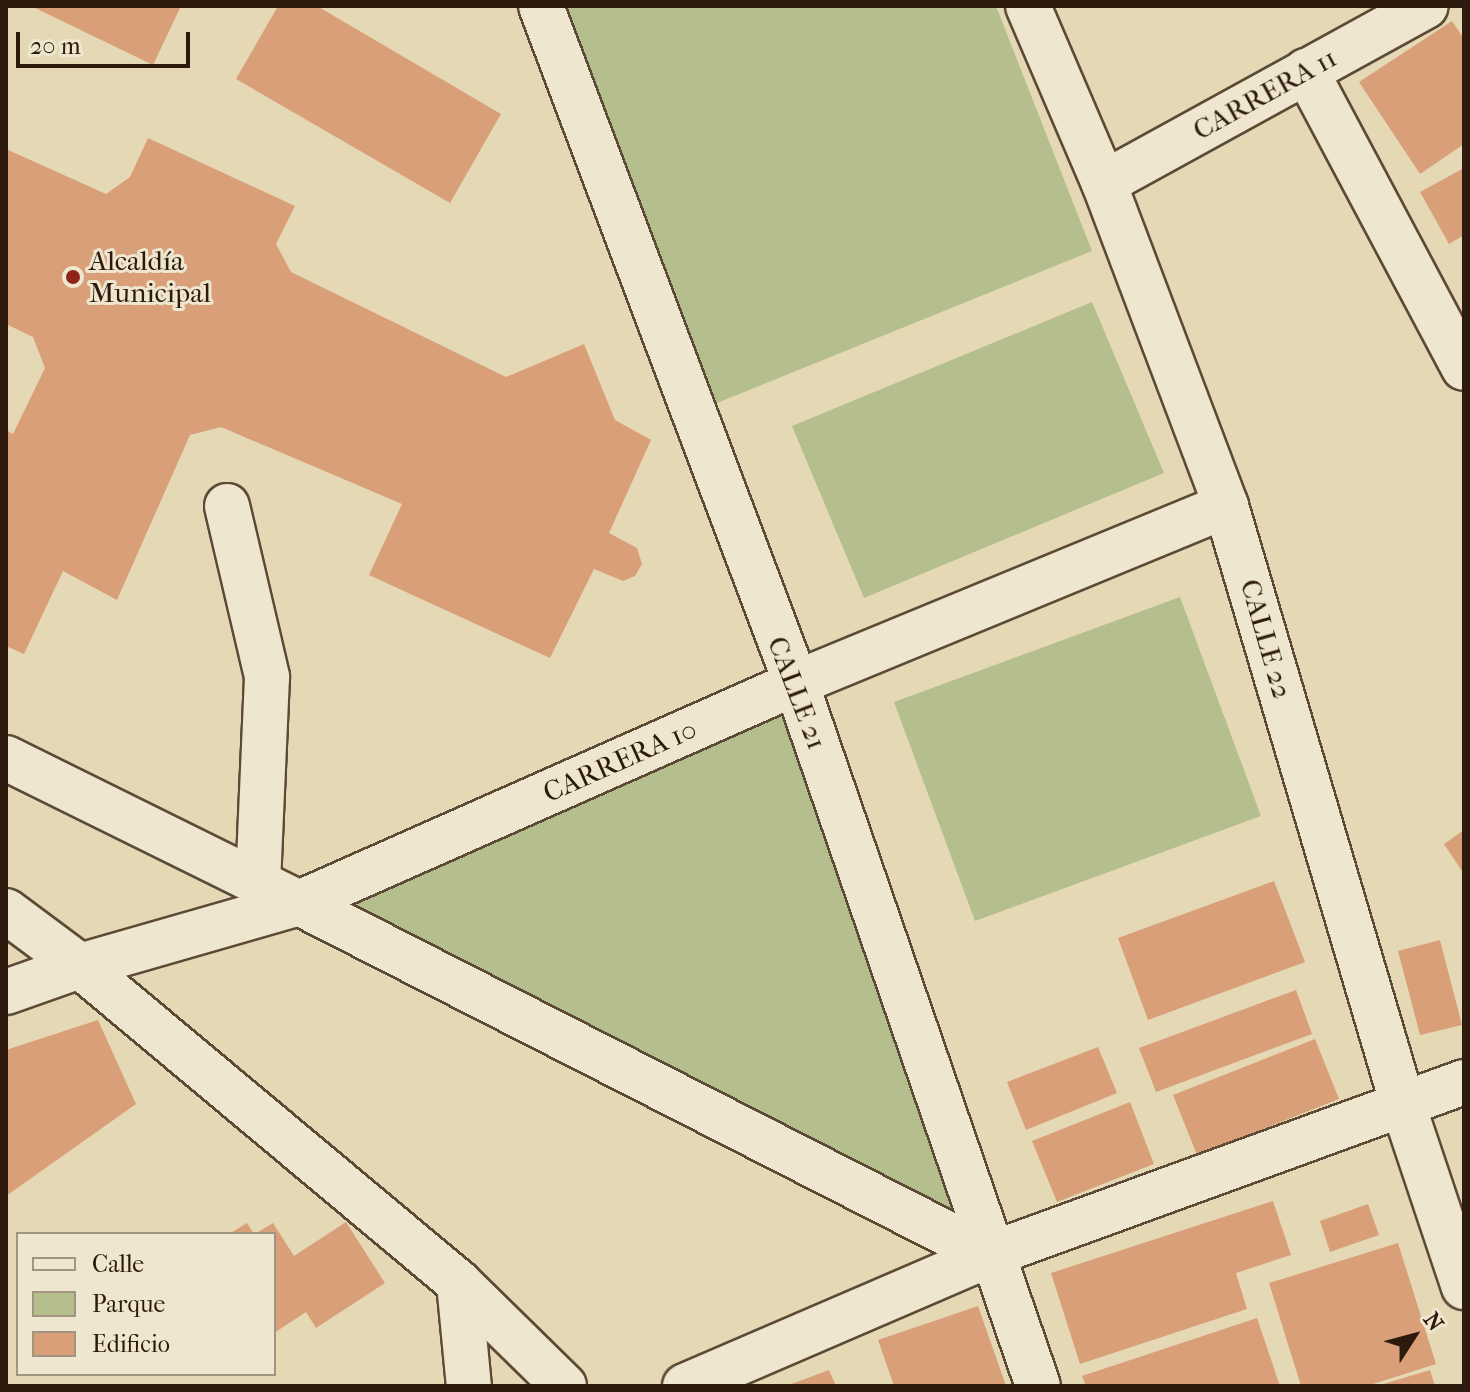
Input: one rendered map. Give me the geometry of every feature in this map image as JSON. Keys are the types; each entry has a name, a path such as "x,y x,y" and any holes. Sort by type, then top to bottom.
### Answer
{"street":[{"name":"CALLE 21","path":"541,6 796,683 989,1255 1038,1386"},
{"name":"CALLE 22","path":"1028,6 1104,183 1226,506 1403,1105 1464,1287"},
{"name":"CARRERA 11","path":"1104,183 1426,6"},
{"path":"1306,71 1464,368"},
{"path":"227,506 267,677 258,883"},
{"name":"CARRERA 10","path":"6,992 80,966 299,903 796,683 1226,506"},
{"path":"6,758 299,903 989,1255"},
{"path":"6,911 80,966 459,1283 564,1386"},
{"path":"685,1386 989,1255 1464,1082"},
{"path":"459,1283 469,1386"}],"green space":[{"path":"558,6 996,6 1092,251 712,405"},
{"path":"1092,302 1164,473 864,598 792,426"},
{"path":"1180,597 1261,816 975,921 894,702"},
{"path":"785,704 962,1220 335,905"}],"building":[{"path":"31,6 181,6 153,65"},
{"path":"278,6 317,6 501,114 450,203 236,79"},
{"path":"1452,21 1464,39 1464,144 1420,174 1359,82"},
{"path":"148,138 295,206 276,244 291,272 506,377 584,344 615,420 651,440 609,533 637,548 642,564 635,576 623,581 594,569 550,658 369,575 402,504 221,427 190,435 117,600 63,571 24,654 6,646 6,430 13,434 45,368 33,337 6,324 6,149 106,194 130,177"},
{"path":"1464,168 1464,235 1449,244 1420,192"},
{"path":"1464,830 1464,874 1444,844"},
{"path":"1274,881 1305,962 1148,1020 1118,938"},
{"path":"1440,940 1462,1025 1420,1035 1398,951"},
{"path":"1296,990 1312,1034 1156,1092 1139,1048"},
{"path":"98,1020 136,1104 6,1196 6,1050"},
{"path":"1315,1039 1339,1099 1197,1155 1173,1095"},
{"path":"1098,1047 1117,1093 1026,1130 1007,1082"},
{"path":"1130,1102 1154,1164 1057,1202 1032,1141"},
{"path":"1273,1201 1291,1255 1236,1273 1247,1309 1080,1364 1051,1273"},
{"path":"1368,1204 1379,1235 1330,1252 1320,1221"},
{"path":"346,1222 385,1283 316,1328 306,1312 276,1332 276,1232 258,1232 273,1223 294,1256"},
{"path":"247,1223 253,1232 232,1232"},
{"path":"1398,1243 1436,1364 1367,1386 1301,1386 1269,1283"},
{"path":"978,1306 1006,1386 894,1386 878,1340"},
{"path":"1257,1318 1280,1386 1086,1386 1082,1376"},
{"path":"829,1370 836,1386 786,1386"},
{"path":"1430,1370 1435,1386 1380,1386 1380,1385"}],"place":[{"name":"Alcaldía Municipal","path":"73,277"}]}
